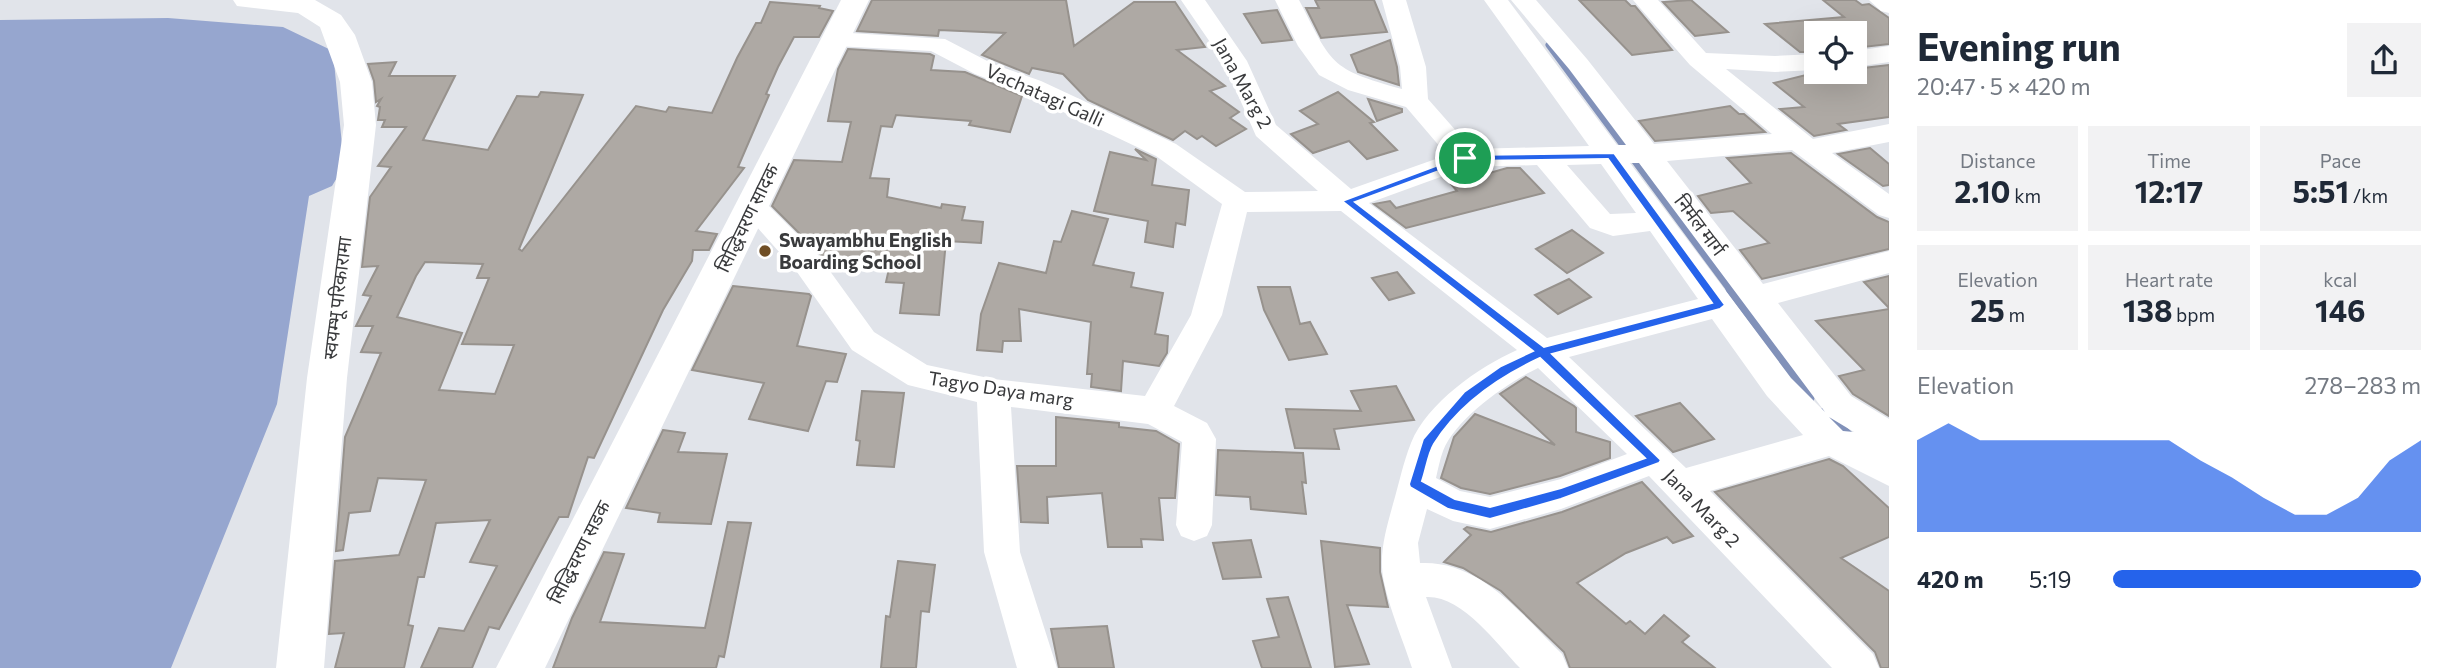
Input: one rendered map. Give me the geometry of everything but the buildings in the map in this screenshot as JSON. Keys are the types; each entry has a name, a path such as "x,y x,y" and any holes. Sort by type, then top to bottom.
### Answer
{"main road":[{"name":"स्वयम्भू परिकारामा","path":"247,0 274,1 316,10 335,28 356,82 360,125 327,378 300,668"},
{"name":"सिद्धिचरण सादक","path":"637,435 855,0"},
{"name":"सिद्धिचरण सडक","path":"520,668 637,435"}],"street":[{"path":"268,0 274,1"},
{"name":"Jana Marg 2","path":"1193,0 1235,61 1265,130 1347,201 1542,352 1655,460 1859,668"},
{"path":"1287,0 1312,47 1329,71 1377,91 1415,100 1465,158"},
{"path":"1394,0 1413,67 1415,100"},
{"path":"1496,0 1779,387 1843,445 1889,471"},
{"name":"निर्मल मार्ग","path":"1523,0 1578,64 1644,154 1839,406 1889,436"},
{"path":"1645,0 1699,60 1803,145 1889,208"},
{"path":"1881,0 1889,6"},
{"name":"Vachatagi Galli","path":"835,39 936,44 984,69 1032,87 1166,150 1239,202"},
{"path":"1867,57 1889,54"},
{"path":"1699,60 1775,64 1804,63"},
{"path":"1194,525 1199,439 1195,433 1154,411 1206,315 1233,210 1239,202 1347,201 1465,158 1610,156 1803,145 1889,133"},
{"path":"1544,156 1600,221 1613,226 1658,220"},
{"name":"Tagyo Daya marg","path":"753,208 808,264 863,341 919,376 993,392 1154,411"},
{"path":"1754,298 1889,262"},
{"path":"1426,653 1402,581 1400,543 1428,443 1469,395 1506,369 1542,352 1720,305"},
{"path":"993,392 1002,552 1037,668"},
{"path":"1679,485 1843,445 1889,445"},
{"path":"1415,484 1453,505 1490,513 1561,494 1655,460"},
{"path":"1402,581 1440,579 1472,593 1548,668"}],"shaded area":[{"path":"168,18 283,27 333,51 344,166 332,186 309,196 277,404 171,668 0,668 0,20"}],"waterway":[{"path":"1549,45 1731,291"},
{"path":"1730,289 1810,398"},
{"path":"1824,412 1853,439"}],"place":[{"name":"Swayambhu English Boarding School","path":"765,251"}],"route":[{"path":"1465,158 1347,201 1542,352 1506,369 1469,395 1428,443 1415,484 1453,505 1490,513 1561,494 1655,460 1542,352 1720,305 1610,156 1465,158"}]}
